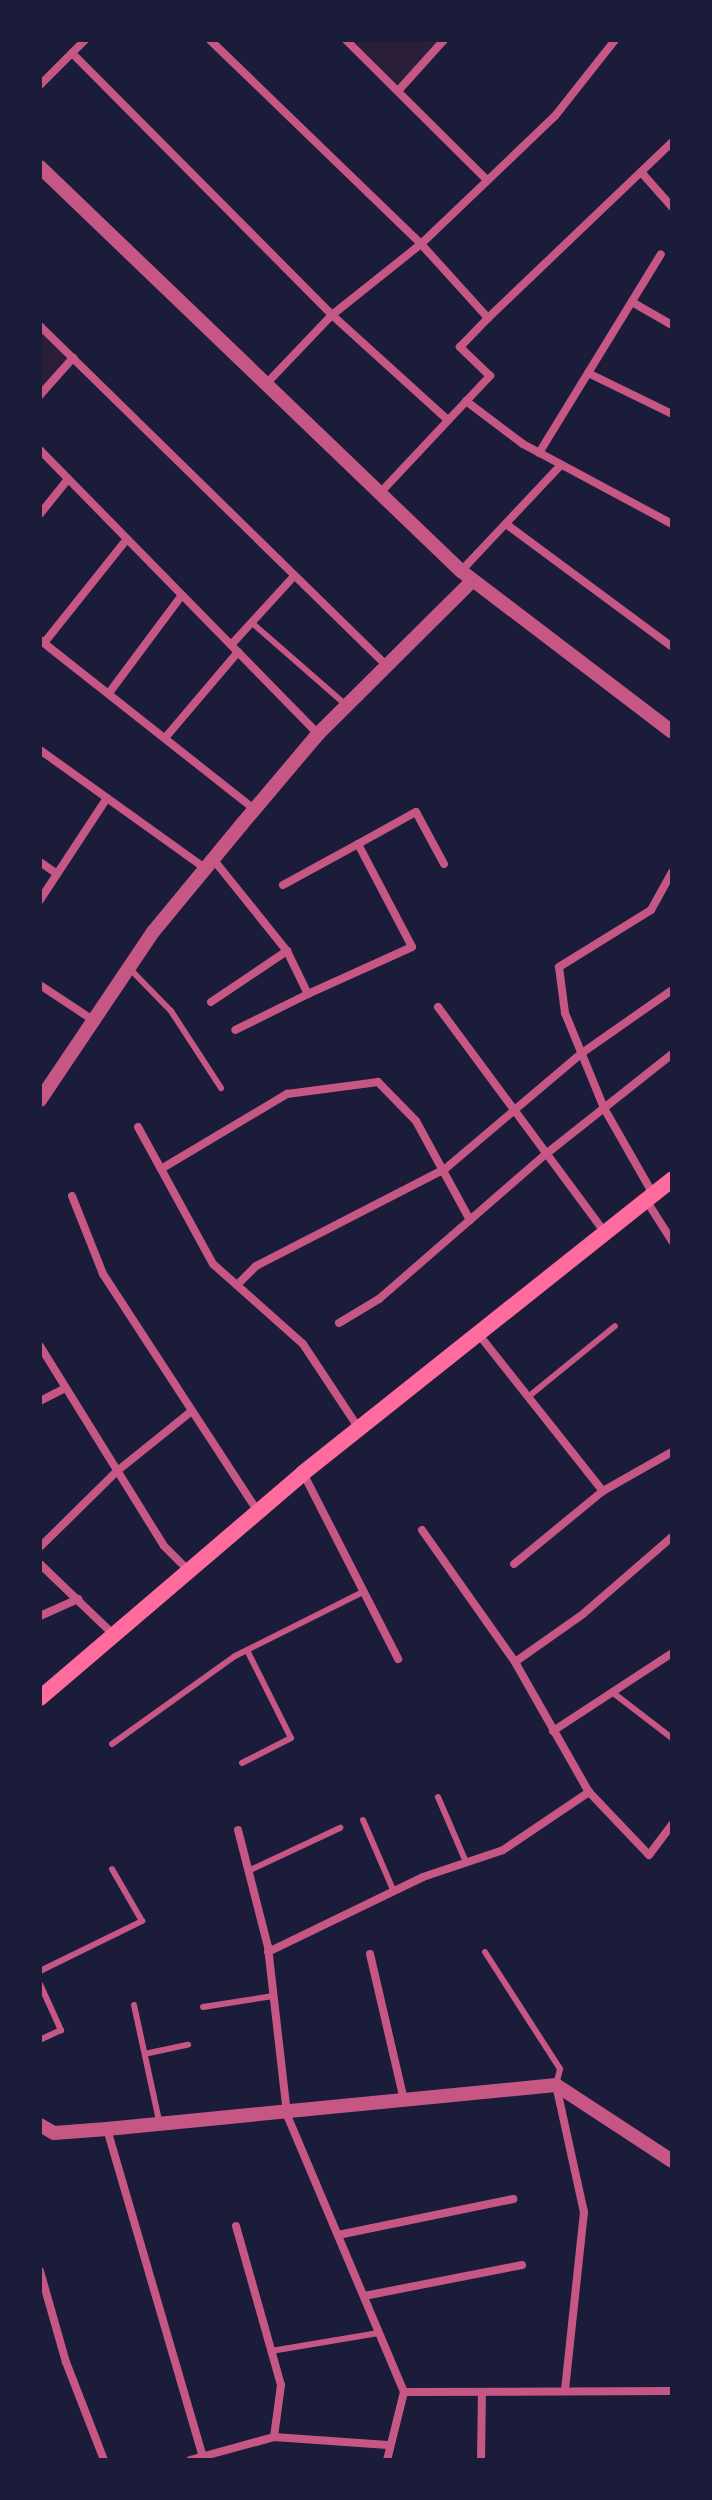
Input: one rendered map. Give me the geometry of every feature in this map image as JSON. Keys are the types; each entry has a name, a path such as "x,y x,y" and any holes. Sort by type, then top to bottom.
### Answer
{"main road":[{"path":"40,1698 303,1473 480,1336 672,1179"}],"street":[{"path":"40,85 85,40"},
{"path":"210,40 421,244 488,318"},
{"path":"346,40 485,178"},
{"path":"398,91 444,40"},
{"path":"266,384 332,315 421,244 485,178 555,116 615,40"},
{"path":"72,53 332,315 448,420"},
{"path":"380,493 490,376 460,347 672,142"},
{"path":"40,167 467,576 671,730"},
{"path":"641,172 672,207"},
{"path":"539,453 661,254"},
{"path":"632,302 672,325"},
{"path":"40,326 387,666"},
{"path":"40,395 73,358"},
{"path":"588,373 672,414"},
{"path":"466,401 539,453 672,524"},
{"path":"40,450 318,734"},
{"path":"40,1100 97,1022 130,969 254,809 318,734 387,666 467,576 506,524 561,465"},
{"path":"40,514 68,479"},
{"path":"506,524 672,647"},
{"path":"127,539 42,642 254,809"},
{"path":"165,738 251,622 294,576"},
{"path":"109,693 182,595"},
{"path":"40,750 209,864 287,951 308,994"},
{"path":"40,900 107,798"},
{"path":"283,885 416,812 444,864"},
{"path":"235,1030 412,947 358,844"},
{"path":"40,862 57,874"},
{"path":"672,872 651,910 559,967 565,1013 604,1108 672,1241"},
{"path":"211,1002 287,951"},
{"path":"40,985 97,1022"},
{"path":"237,1285 256,1266 445,1169 582,1053 672,990"},
{"path":"438,1007 605,1233"},
{"path":"339,1323 379,1299 546,1154 672,1054"},
{"path":"161,1169 287,1094 378,1082 416,1121 445,1169 470,1220"},
{"path":"138,1127 213,1264 303,1344 360,1430"},
{"path":"72,1196 103,1274 258,1512"},
{"path":"480,1336 603,1491"},
{"path":"40,1346 164,1546 189,1571"},
{"path":"40,1401 65,1388"},
{"path":"40,1547 116,1472 192,1411"},
{"path":"514,1564 603,1491 672,1452"},
{"path":"303,1473 398,1659"},
{"path":"422,1530 515,1662 589,1792 649,1855 672,1824"},
{"path":"515,1662 583,1614 672,1537"},
{"path":"40,1564 114,1635"},
{"path":"40,1616 78,1599"},
{"path":"553,1731 672,1653"},
{"path":"268,1952 394,1892 503,1850 589,1792"},
{"path":"238,1830 268,1952 287,2115 404,2392 388,2445 387,2460"},
{"path":"370,1954 404,2100"},
{"path":"556,2085 584,2212 565,2391"},
{"path":"40,2125 54,2133 160,2125 287,2115 556,2085 672,2161"},
{"path":"107,2129 203,2458"},
{"path":"338,2235 513,2199"},
{"path":"236,2226 281,2385 274,2437"},
{"path":"364,2296 522,2265"},
{"path":"40,2271 66,2362 104,2460"},
{"path":"404,2392 672,2391"},
{"path":"481,2460 482,2392"},
{"path":"190,2460 274,2437 388,2445"}],"lane":[{"path":"251,622 348,705"},
{"path":"130,969 171,1011 221,1088"},
{"path":"528,1397 615,1326"},
{"path":"112,1744 247,1650 363,1592"},
{"path":"242,1763 291,1738 247,1650"},
{"path":"612,1692 672,1738"},
{"path":"438,1797 466,1862"},
{"path":"363,1820 394,1892"},
{"path":"248,1871 340,1828"},
{"path":"40,1971 142,1921 112,1869"},
{"path":"485,1952 560,2069 556,2085"},
{"path":"40,1984 61,2030 40,2040"},
{"path":"203,2007 273,1996"},
{"path":"134,2005 149,2053 160,2125"},
{"path":"149,2053 188,2045"},
{"path":"271,2351 379,2333"}],"shaded area":[{"path":"346,40 444,40 398,91"},
{"path":"40,326 73,358 40,395"}]}
